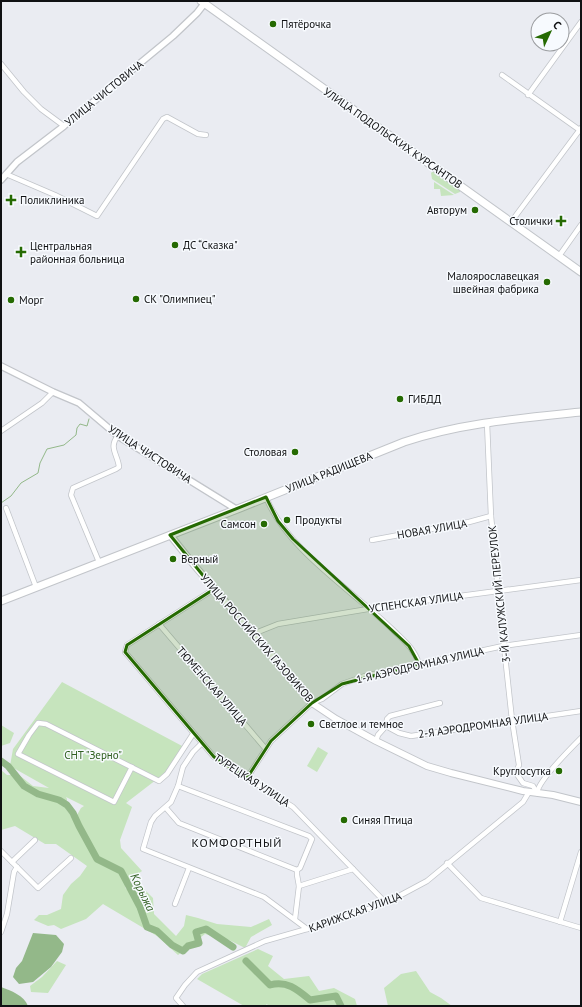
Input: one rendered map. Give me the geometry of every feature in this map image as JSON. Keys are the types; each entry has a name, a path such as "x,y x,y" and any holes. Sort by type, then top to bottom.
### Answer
{"main road":[{"name":"УЛИЦА ПОДОЛЬСКИХ КУРСАНТОВ","path":"203,2 581,272"},
{"name":"УЛИЦА РАДИЩЕВА","path":"1,601 419,437 441,431 487,423 581,412"},
{"name":"УЛИЦА РОССИЙСКИХ ГАЗОВИКОВ","path":"170,535 214,589 312,703 336,719 399,753 433,768 451,774 529,792 560,796 581,802"}],"street":[{"name":"УЛИЦА ЧИСТОВИЧА","path":"1,180 17,162 64,126 173,36 197,13 203,2"},
{"path":"528,95 581,22"},
{"path":"1,64 3,70 41,109 64,126"},
{"path":"502,75 528,95 580,129 511,222"},
{"path":"6,174 55,195 97,216 163,119 167,117 198,134 206,135"},
{"path":"559,256 581,225"},
{"name":"УЛИЦА ЧИСТОВИЧА","path":"1,366 53,392 79,403 118,436 236,509"},
{"path":"1,431 42,403 53,392"},
{"name":"3-Й КАЛУЖСКИЙ ПЕРЕУЛОК","path":"487,423 491,516 503,646 519,765 516,773 523,782 533,786 537,793"},
{"path":"99,562 71,495 73,488 119,467 119,462 114,450 114,440 118,436"},
{"path":"266,497 278,521 293,539 326,572 370,609 416,654 420,664"},
{"path":"6,508 36,587"},
{"name":"НОВАЯ УЛИЦА","path":"372,540 469,522 491,516"},
{"name":"УСПЕНСКАЯ УЛИЦА","path":"253,634 278,624 370,609 581,580"},
{"path":"159,624 214,589"},
{"name":"ТУРЕЦКАЯ УЛИЦА","path":"159,624 127,645 125,652 214,757 294,807 385,902"},
{"name":"ТЮМЕНСКАЯ УЛИЦА","path":"159,624 265,748"},
{"name":"1-Я АЭРОДРОМНАЯ УЛИЦА","path":"247,778 265,748 271,741 312,703 322,699 342,684 365,676 503,646 581,635"},
{"path":"376,741 378,735 386,726 387,719 390,716 440,702"},
{"name":"2-Я АЭРОДРОМНАЯ УЛИЦА","path":"386,726 399,733 411,736 581,711"},
{"path":"132,767 114,802 18,754 38,723 46,724 132,767 159,781 167,774 193,734"},
{"path":"537,793 537,788 581,738"},
{"path":"202,743 193,752 183,767 178,786 171,802 166,808 155,816 151,822 143,849 264,897 307,929"},
{"path":"178,786 312,838 300,868 297,870 299,886 295,919"},
{"name":"КАРИЖСКАЯ УЛИЦА","path":"183,1006 176,998 197,972 265,941 307,929 385,902 427,881 523,802 529,792"},
{"path":"166,808 179,824 297,870"},
{"path":"12,862 35,840"},
{"path":"1,851 38,888 71,858"},
{"path":"560,922 581,852"},
{"path":"447,863 481,898 581,928"},
{"path":"1,932 7,914 14,872 17,867"},
{"path":"176,904 189,868"},
{"path":"299,886 353,869"}],"highlighted area":[{"path":"266,497 278,521 293,539 409,646 419,664 342,684 312,703 271,741 247,778 214,757 125,652 127,645 214,589 170,535"}],"green space":[{"path":"433,171 460,188 460,192 455,194 432,179 431,173"},
{"path":"434,182 454,195 441,196 440,189 434,189"},
{"name":"СНТ \"Зерно\"","path":"62,682 184,747 165,773 126,803 132,807 120,840 121,848 142,871 132,878 125,886 126,889 142,887 153,898 154,914 176,936 184,926 186,915 217,924 251,927 269,919 272,925 251,937 245,948 229,940 205,934 178,955 157,936 103,904 86,919 61,929 54,925 48,926 34,920 39,915 47,915 61,909 63,895 87,866 56,844 45,844 15,826 1,830 1,770 7,775 19,775 33,786 49,788 10,766 13,749","holes":["66,797 84,806 77,815 71,816 66,809"]},
{"path":"1,725 14,733 10,743 1,746"},
{"path":"318,747 328,753 317,772 307,766"},
{"path":"258,949 273,956 268,966 284,979 309,976 319,991 334,988 355,999 357,1006 268,1006 267,1004 265,1006 244,1006 197,979 202,974"},
{"path":"57,961 66,965 48,993 31,992 30,986 42,977"},
{"path":"416,971 430,992 452,1006 388,1006 384,988 401,974"}],"shaded area":[{"path":"33,933 56,935 64,944 62,952 51,967 33,982 19,984 13,977 16,968 22,961"},
{"path":"1,987 20,996 24,999 28,1006 1,1006"}],"waterway":[{"path":"1,503 11,496 21,483 38,473 40,463 47,449 64,445 76,435 77,428 80,424 87,426 89,419"},
{"name":"Корыжа","path":"1,761 8,766 24,786 38,794 59,800 67,805 73,813 97,859 121,871 140,907 147,927 157,931 172,945 183,951 188,946 199,943 196,932 206,929 233,947"},
{"name":"Корыжа","path":"246,961 270,985 287,985 297,990 310,1000 336,996 341,1006"}],"place":[{"name":"Пятёрочка","path":"273,24"},
{"name":"Поликлиника","path":"11,200"},
{"name":"Авторум","path":"475,210"},
{"name":"Столички","path":"561,221"},
{"name":"ДС “Сказка\"","path":"175,245"},
{"name":"Центральная районная больница","path":"21,252"},
{"name":"Малоярославецкая швейная фабрика","path":"547,282"},
{"name":"СК \"Олимпиец\"","path":"136,299"},
{"name":"Морг","path":"11,300"},
{"name":"ГИБДД","path":"400,399"},
{"name":"Столовая","path":"295,452"},
{"name":"Продукты","path":"287,520"},
{"name":"Самсон","path":"264,524"},
{"name":"Верный","path":"173,559"},
{"name":"Светлое и темное","path":"311,724"},
{"name":"Круглосутка","path":"559,771"},
{"name":"Синяя Птица","path":"344,820"}],"district":[{"name":"КОМФОРТНЫЙ","path":"237,842"}]}
